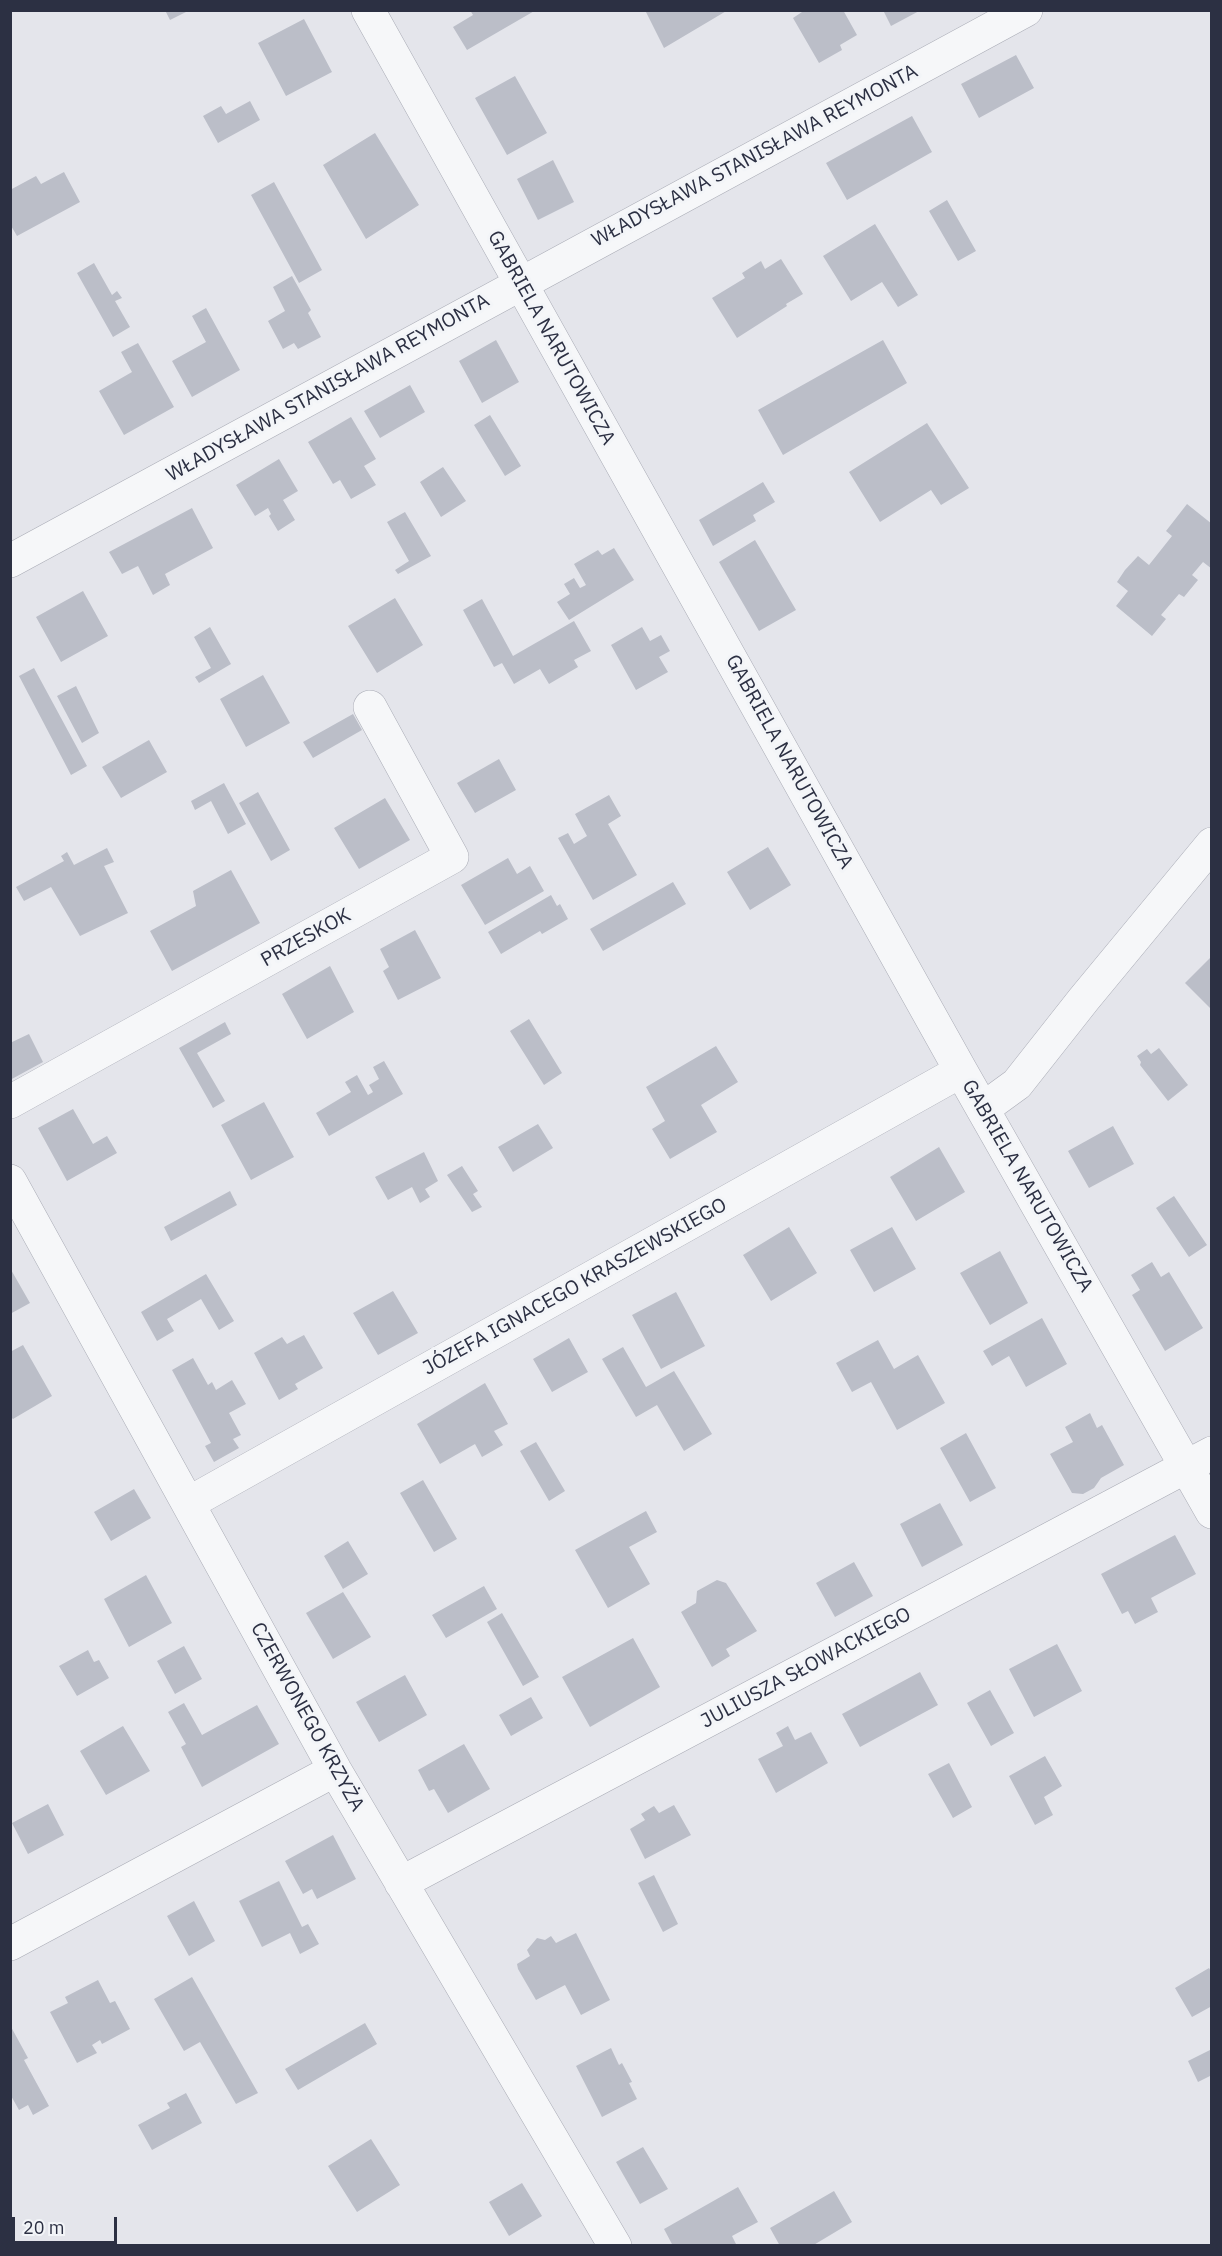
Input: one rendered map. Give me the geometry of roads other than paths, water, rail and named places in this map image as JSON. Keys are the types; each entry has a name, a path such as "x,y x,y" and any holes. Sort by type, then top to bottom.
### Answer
{"street":[{"name":"GABRIELA NARUTOWICZA","path":"368,10 962,1071 1199,1459 1212,1512"},
{"name":"WŁADYSŁAWA STANISŁAWA REYMONTA","path":"10,561 1026,10"},
{"name":"PRZESKOK","path":"10,1102 452,857 370,707"},
{"path":"984,1107 1017,1084 1212,844"},
{"name":"JÓZEFA IGNACEGO KRASZEWSKIEGO","path":"189,1503 962,1071"},
{"name":"CZERWONEGO KRZYŻA","path":"10,1181 335,1770 615,2246"},
{"name":"JULIUSZA SŁOWACKIEGO","path":"401,1883 1199,1459"},
{"path":"10,1944 335,1770"}]}
